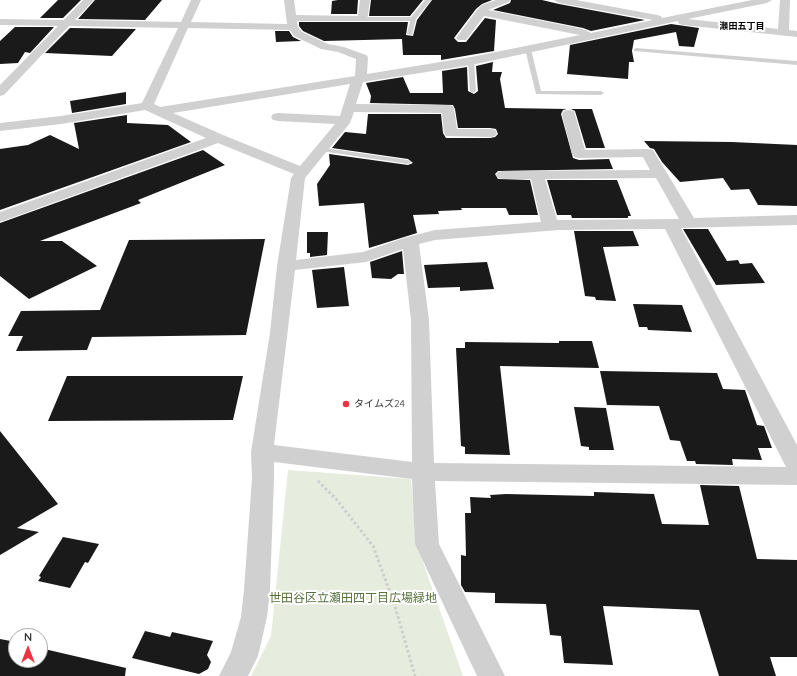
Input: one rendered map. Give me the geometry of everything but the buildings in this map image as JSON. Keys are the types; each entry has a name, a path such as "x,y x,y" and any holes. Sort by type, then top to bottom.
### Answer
{"street":[{"path":"0,92 89,0"},
{"path":"146,106 196,0"},
{"path":"234,676 244,656 254,617 257,582 262,452 279,333 286,266 298,178 347,114 361,76 362,57 340,49 325,47 298,34 292,23 289,0"},
{"path":"0,22 184,26 292,23 363,19 365,0"},
{"path":"462,38 486,7 505,0"},
{"path":"559,0 590,3 667,20 797,34"},
{"path":"160,111 471,61 767,0"},
{"path":"783,33 785,0"},
{"path":"481,12 583,32 589,36"},
{"path":"0,127 60,120 146,106 218,138 303,172"},
{"path":"278,117 448,109 451,133 490,133"},
{"path":"569,114 579,154 648,153 660,174 680,223 797,466"},
{"path":"0,217 218,138"},
{"path":"503,175 660,174"},
{"path":"537,175 550,226"},
{"path":"286,266 366,257 410,241 435,234 550,226 797,220"},
{"path":"410,241 420,320 423,472 427,544 491,676"},
{"path":"262,452 423,472 797,476"}],"lane":[{"path":"410,34 413,19 428,0"},
{"path":"363,19 413,19"},
{"path":"528,49 538,93 601,93"},
{"path":"636,50 797,63"},
{"path":"471,61 474,91"},
{"path":"321,149 408,162"}],"path":[{"path":"304,457 312,476 337,500 373,546 394,603 415,676"}],"green space":[{"name":"世田谷区立瀬田四丁目広場緑地","path":"288,470 411,479 417,545 463,676 251,676 271,636"}],"place":[{"name":"タイムズ24","path":"346,404"}],"district":[{"name":"瀬田五丁目","path":"742,26"}]}
